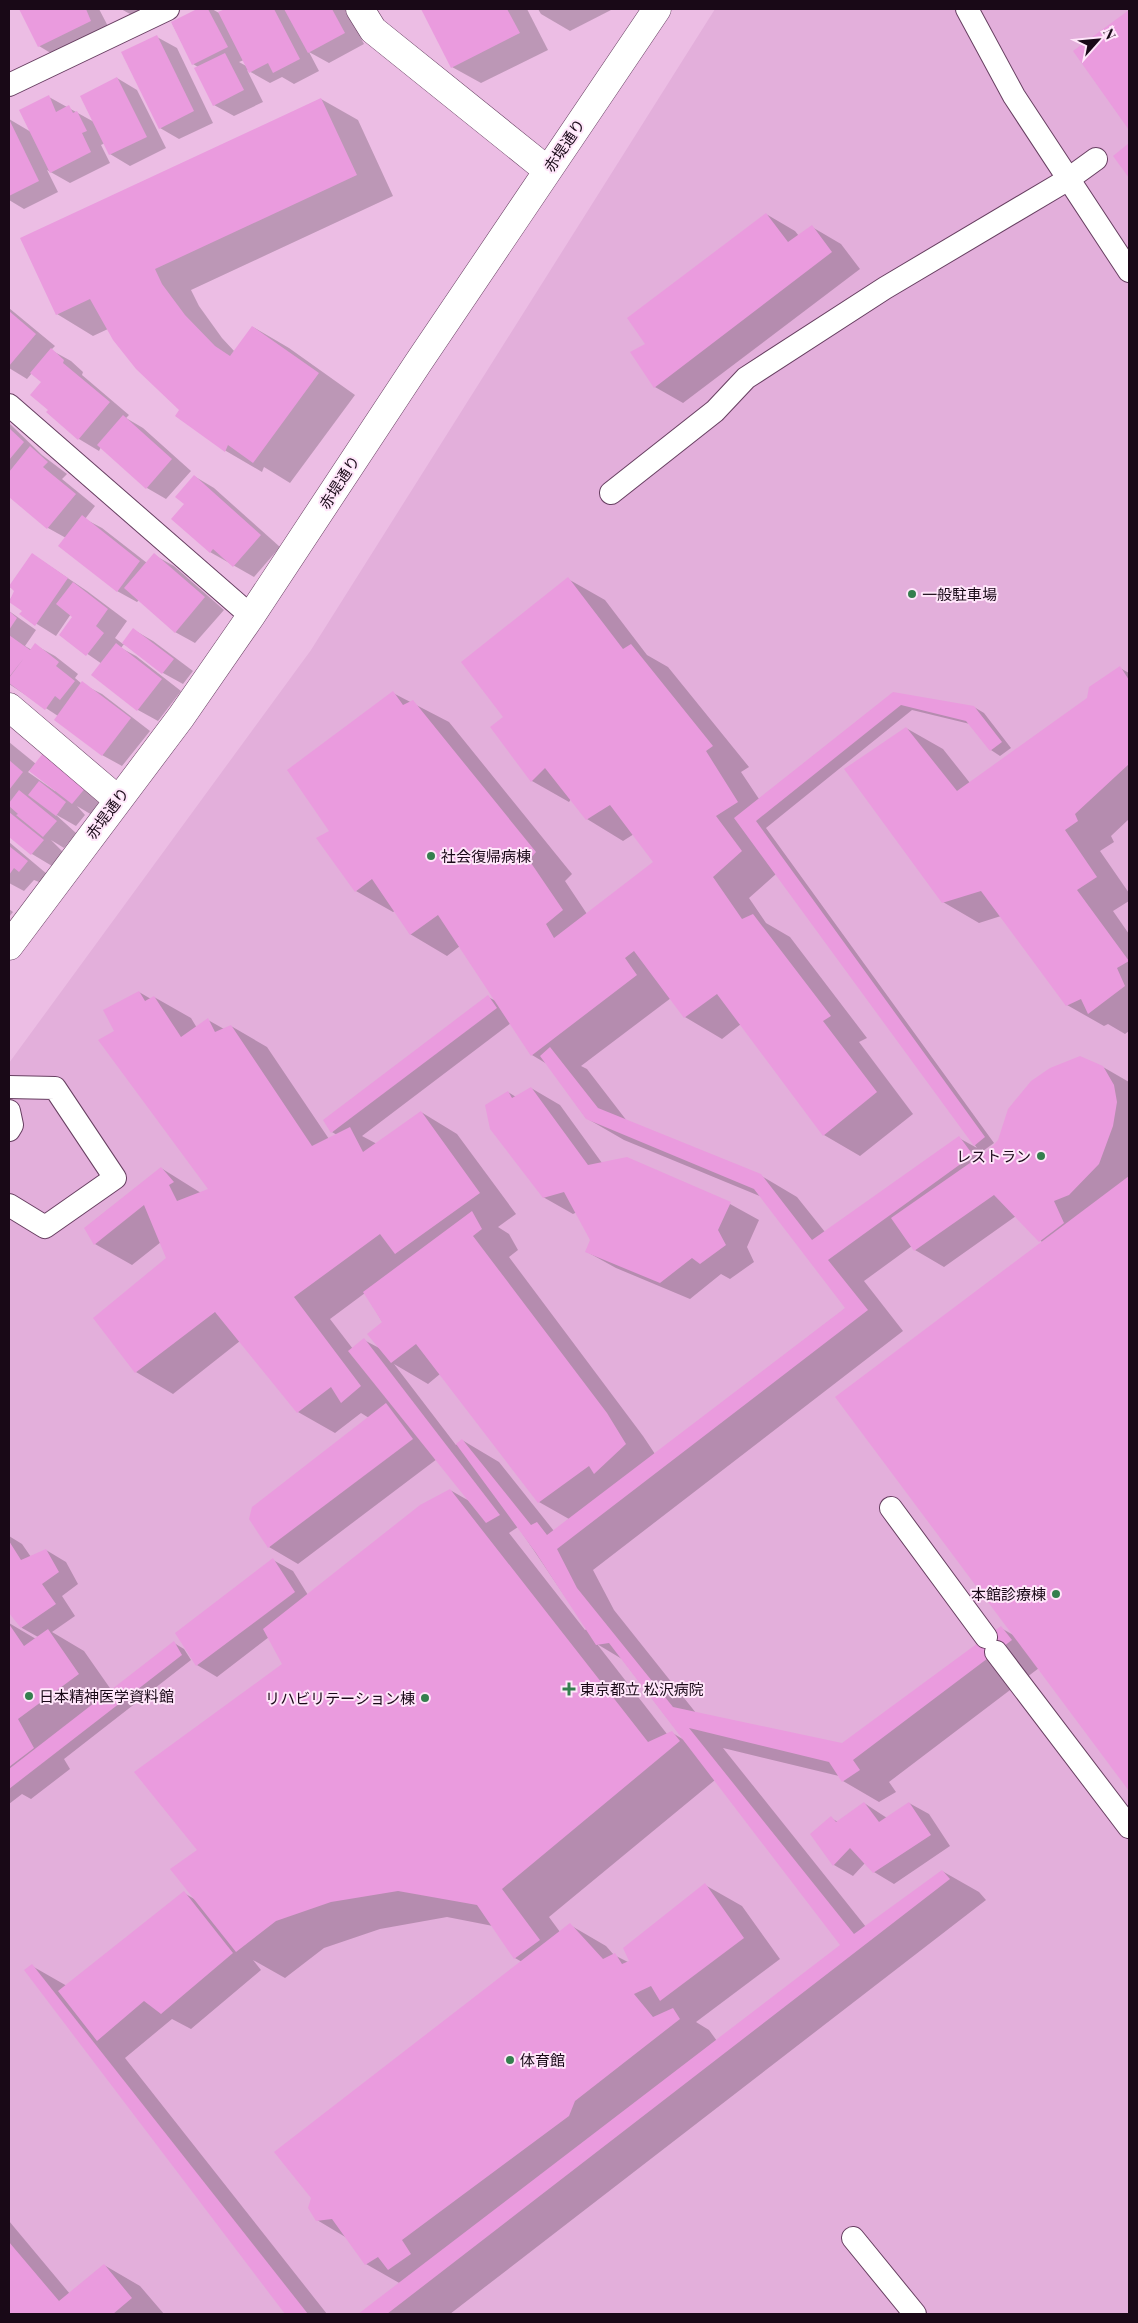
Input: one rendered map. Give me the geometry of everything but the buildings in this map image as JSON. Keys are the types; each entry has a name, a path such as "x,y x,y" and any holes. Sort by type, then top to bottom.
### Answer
{"street":[{"path":"360,9 374,30 548,170"},
{"name":"赤堤通り","path":"9,946 180,717 251,616 657,9"},
{"path":"9,707 117,799"}],"lane":[{"path":"9,85 168,9"},
{"path":"967,9 1014,96 1067,180 1129,271"},
{"path":"611,493 715,411 746,378 885,288 1067,180 1096,159"},
{"path":"9,404 251,616"},
{"path":"9,1087 55,1088 115,1178 45,1227 9,1205"},
{"path":"9,1111 12,1125 9,1130"},
{"path":"891,1508 991,1645 1129,1827"},
{"path":"854,2238 914,2314"}],"shaded area":[{"name":"東京都立 松沢病院","path":"715,9 1129,9 1129,2314 9,2314 9,1063 311,650"}],"place":[{"name":"一般駐車場","path":"912,594"},
{"name":"社会復帰病棟","path":"431,856"},
{"name":"レストラン","path":"1041,1156"},
{"name":"本館診療棟","path":"1056,1594"},
{"name":"東京都立 松沢病院","path":"569,1689"},
{"name":"日本精神医学資料館","path":"29,1696"},
{"name":"リハビリテーション棟","path":"425,1698"},
{"name":"体育館","path":"510,2060"}]}
